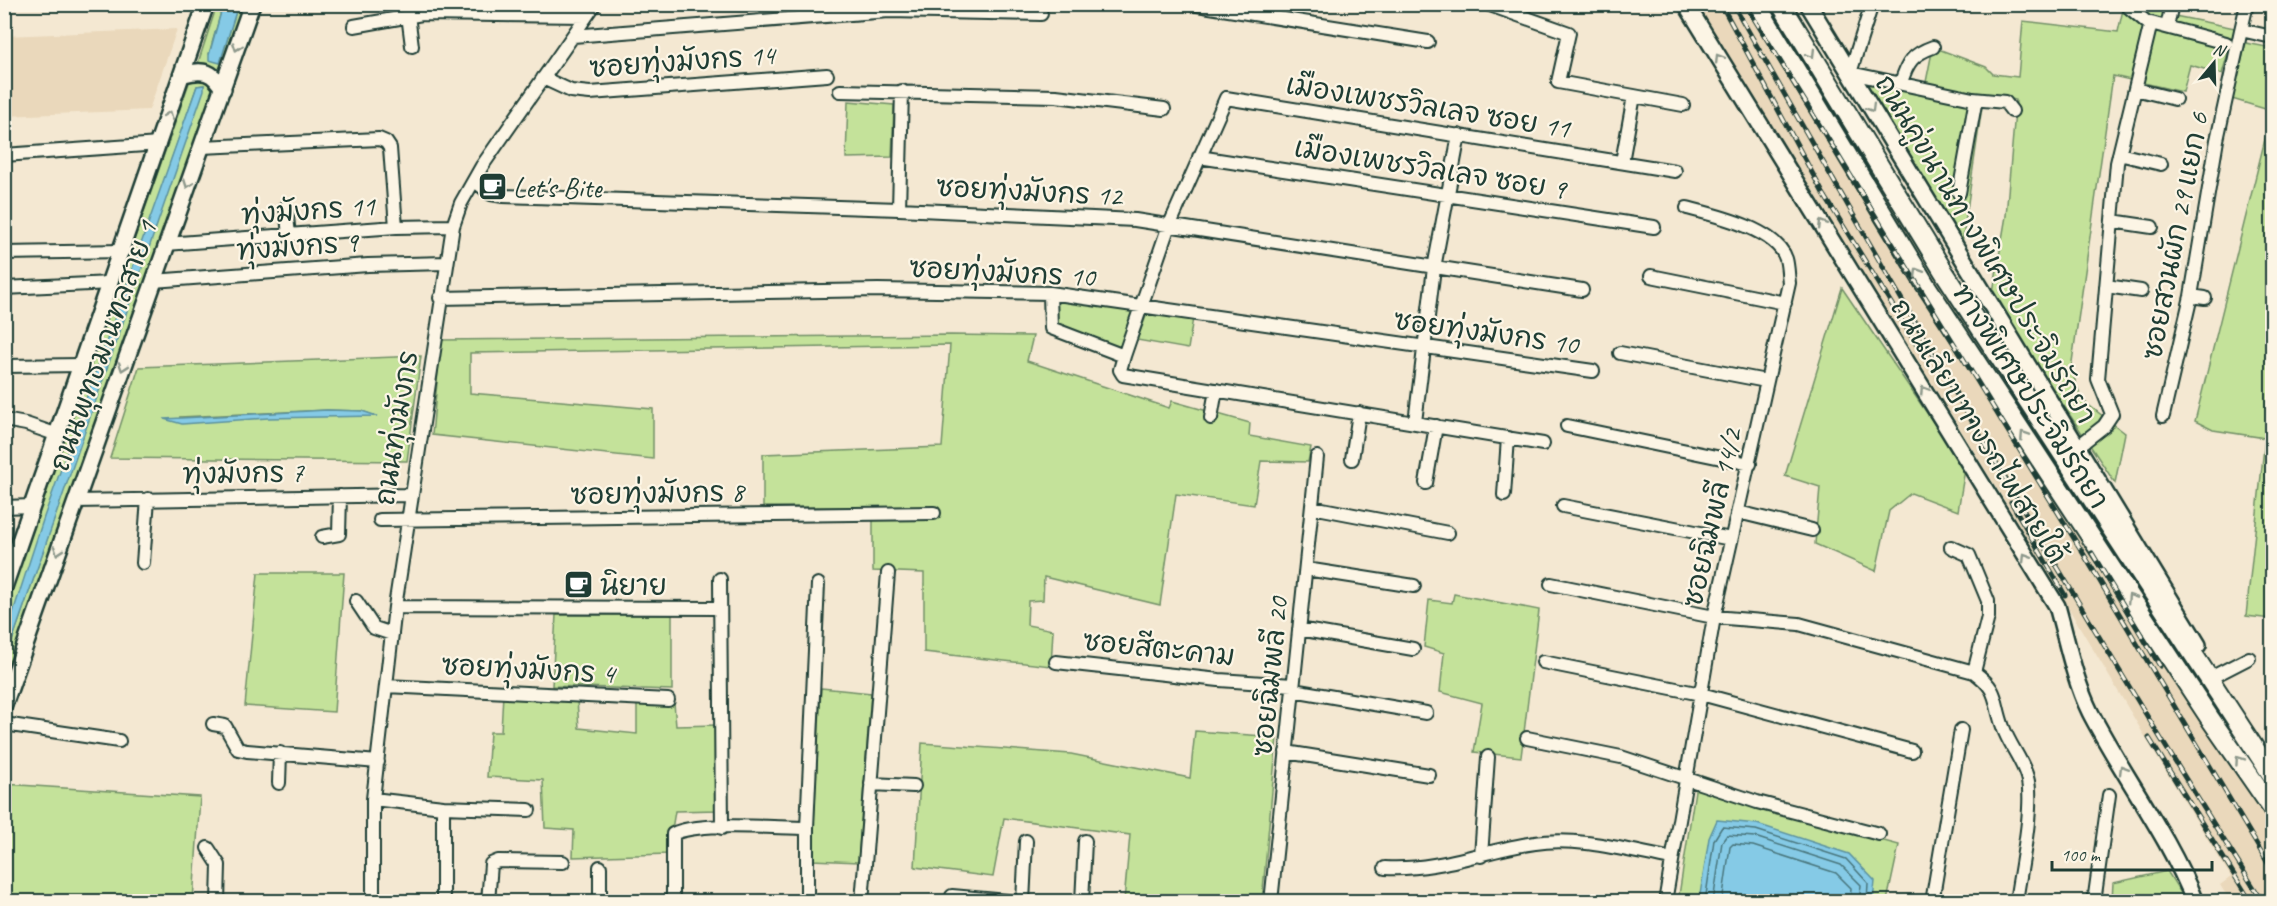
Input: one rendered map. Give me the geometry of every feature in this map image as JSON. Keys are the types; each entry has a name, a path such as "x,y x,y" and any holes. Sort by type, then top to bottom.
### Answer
{"highway":[{"name":"ทางพิเศษประจิมรัถยา","path":"1756,4 1925,284 2211,720 2272,808"},
{"name":"ทางพิเศษประจิมรัถยา","path":"1781,4 1944,272 2272,775"}],"main road":[{"name":"ถนนพุทธมณฑลสาย 1","path":"4,587 184,74 206,4"},
{"name":"ถนนพุทธมณฑลสาย 1","path":"4,705 252,4"},
{"name":"ถนนเลียบทางรถไฟสายใต้","path":"1686,4 2057,606 2077,679 2089,710 2172,850 2195,902"},
{"name":"ถนนคู่ขนานทางพิเศษประจิมรัถยา","path":"1808,4 2076,448 2272,764"},
{"path":"184,74 202,71 210,73 223,89"}],"street":[{"name":"ถนนทุ่งมังกร","path":"373,902 373,799 395,607 410,495 453,226 474,180 595,4"},
{"path":"1191,4 1428,42"},
{"name":"เมืองเพชรวิลเลจ ซอย 11","path":"1487,4 1569,33 1558,82 1683,105"},
{"path":"1872,4 1850,73 1973,99 2005,102 2012,111"},
{"path":"2125,4 2150,26"},
{"path":"2167,27 2172,4"},
{"name":"ซอยสวนผัก 29 แยก 6","path":"2163,416 2191,296 2215,150 2247,4"},
{"path":"354,26 408,15 513,9 586,16"},
{"path":"573,36 889,11 1041,14"},
{"path":"408,15 412,46"},
{"path":"2076,448 2104,426 2112,414 2098,379 2112,221 2119,154 2151,23 2226,43"},
{"path":"2241,30 2272,37"},
{"path":"1901,83 1906,66 1913,56 1934,47"},
{"name":"ซอยทุ่งมังกร 14","path":"543,78 582,93 827,75"},
{"path":"2135,89 2175,99"},
{"path":"840,91 1056,96 1164,109"},
{"path":"899,209 903,91"},
{"path":"1622,162 1634,96"},
{"name":"เมืองเพชรวิลเลจ ซอย 11","path":"1199,157 1226,98 1675,171"},
{"path":"1959,193 1973,99"},
{"path":"1415,422 1434,268 1459,135"},
{"path":"201,147 379,140 386,142 390,148 396,227"},
{"path":"4,155 159,144"},
{"path":"2119,154 2161,164"},
{"path":"1199,157 1170,224 1143,307 1124,356 1120,370 1123,375 1544,444"},
{"name":"เมืองเพชรวิลเลจ ซอย 9","path":"1199,157 1654,227"},
{"name":"ซอยทุ่งมังกร 12","path":"474,180 490,194 503,196 899,209 1095,218 1170,224 1582,290"},
{"path":"286,207 289,235"},
{"name":"ซอยฉิมพลี 14/2","path":"1665,902 1714,617 1789,283 1786,257 1767,236 1728,219 1688,208"},
{"path":"2112,221 2152,227"},
{"name":"ทุ่งมังกร 11","path":"166,244 396,227 453,226"},
{"path":"4,253 123,250"},
{"name":"ทุ่งมังกร 9","path":"153,281 368,265 446,263"},
{"path":"1651,276 1785,303"},
{"path":"4,288 111,283"},
{"path":"2106,286 2141,291"},
{"name":"ซอยทุ่งมังกร 10","path":"440,298 878,290 1050,293 1593,371"},
{"path":"1050,293 1051,328 1124,356"},
{"path":"2191,296 2205,298"},
{"path":"1620,353 1766,381"},
{"path":"4,366 82,365"},
{"path":"1211,418 1216,390"},
{"path":"1352,459 1359,413"},
{"path":"4,420 26,424 58,435"},
{"path":"1426,483 1436,426"},
{"path":"1567,426 1750,464"},
{"path":"1504,495 1508,438"},
{"name":"ซอยฉิมพลี 20","path":"1271,902 1317,457"},
{"name":"ทุ่งมังกร 7","path":"76,501 410,495"},
{"path":"322,537 339,534 340,496"},
{"path":"143,563 148,500"},
{"path":"4,507 32,506"},
{"path":"1563,506 1731,539"},
{"path":"1312,507 1448,533"},
{"path":"1738,512 1812,530"},
{"name":"ซอยทุ่งมังกร 8","path":"380,520 934,513"},
{"path":"1951,547 1969,555 1988,601 1988,618 1974,672"},
{"path":"1306,569 1414,586"},
{"path":"862,902 888,573"},
{"path":"720,579 722,828"},
{"path":"807,902 807,828 818,584"},
{"path":"1551,584 1714,617 1800,624 1974,672 1986,681 1996,696 2002,726 2028,785 2016,902"},
{"path":"356,601 374,628 392,634"},
{"path":"395,607 719,608"},
{"path":"1299,629 1413,649"},
{"path":"2216,675 2249,658"},
{"name":"ซอยสีตะคาม","path":"1056,662 1293,687 1426,712"},
{"path":"1543,662 1701,694 1912,751"},
{"name":"ซอยทุ่งมังกร 4","path":"386,686 668,700"},
{"path":"4,724 119,741"},
{"path":"213,724 229,729 238,749 378,762"},
{"path":"1932,902 1961,730"},
{"path":"1527,738 1621,757 1757,802 1879,834"},
{"path":"1286,752 1429,775"},
{"path":"279,783 280,753"},
{"path":"1481,856 1488,757"},
{"path":"871,784 914,786"},
{"path":"2094,902 2109,795"},
{"path":"373,799 443,807 529,810"},
{"path":"443,807 443,902"},
{"path":"673,902 673,834 680,831 722,828 807,828"},
{"path":"951,902 952,896 1021,902 1026,841"},
{"path":"1082,902 1085,841"},
{"path":"1385,868 1436,865 1535,843 1560,842 1672,859"},
{"path":"208,848 219,865 218,902"},
{"path":"488,902 491,864 498,861 563,862"},
{"path":"600,867 600,902"}],"shaded area":[{"path":"1698,5 1767,5 2272,817 2272,901 2230,901 2220,885 2231,877 2006,503"},
{"path":"177,29 149,110 5,116 5,36"}],"green space":[{"path":"217,5 223,5 209,54 220,62 238,5 245,5 222,76 197,66"},
{"path":"2124,5 2164,5 2165,14 2235,28 2222,74 2190,65 2183,92 2113,76 2071,369 2082,400 2125,433 2115,483 1992,298 2006,216 2016,100 1984,93 1962,244 1866,87 1872,82 1924,92 1933,47 1986,67 1993,74 2018,77 2023,21 2118,32"},
{"path":"2246,43 2272,48 2272,111 2232,99"},
{"path":"197,79 211,84 213,88 211,95 5,686 5,661 204,85 197,86 5,637 5,610 190,80"},
{"path":"848,101 894,105 892,157 846,158"},
{"path":"2272,111 2272,619 2246,616 2265,438 2213,430 2195,421"},
{"path":"1842,288 1965,469 1958,511 1911,493 1889,511 1876,571 1815,544 1820,487 1785,476"},
{"path":"1057,299 1136,312 1122,350 1057,329 1055,323"},
{"path":"1148,311 1193,318 1188,349 1137,340"},
{"path":"1033,336 1027,361 1169,408 1172,401 1250,423 1249,436 1311,447 1308,462 1261,461 1254,505 1176,494 1160,605 1044,577 1043,600 1028,601 1027,625 1053,630 1051,666 924,652 924,573 873,571 873,507 763,507 763,454 942,447 950,345 470,353 470,393 653,409 653,459 432,435 441,340"},
{"path":"421,356 407,461 110,458 139,367","holes":["327,410 362,411 375,416 179,417"]},
{"path":"258,573 344,573 334,712 245,706"},
{"path":"1454,594 1539,610 1521,757 1474,752 1482,703 1440,692 1444,653 1424,647 1429,600 1452,603"},
{"path":"556,615 672,615 672,690 552,686"},
{"path":"2272,657 2272,735 2266,725"},
{"path":"821,688 871,693 858,862 812,860"},
{"path":"503,694 577,700 579,728 637,734 637,703 674,703 676,726 717,725 718,810 675,811 668,854 573,857 574,830 545,828 543,780 487,777 490,732 501,732"},
{"path":"1195,731 1277,737 1262,901 1124,901 1130,835 1004,818 993,877 915,867 922,743 1071,754 1190,778"},
{"path":"4,784 200,797 193,901 5,901"},
{"path":"1696,784 1769,810 1899,845 1887,901 1678,902"},
{"path":"2167,871 2186,901 2097,902 2112,899 2113,883"}],"water":[{"path":"223,5 238,5 220,63 209,60 209,55"},
{"path":"204,85 5,661 5,637 44,517 197,86"},
{"path":"327,410 362,411 377,416 268,418 182,424 164,419"},
{"path":"1717,820 1757,824 1849,854 1875,881 1873,901 1699,901 1709,838"}],"railway":[{"path":"1721,4 1823,193 1920,350"},
{"path":"1733,4 2058,569 2263,902"},
{"path":"1745,4 2083,553 2272,870"},
{"path":"2011,502 2065,595"},
{"path":"2092,553 2160,666"},
{"path":"2149,738 2251,902"}],"place":[{"name":"Let's Bite","path":"492,187"},
{"name":"นิยาย","path":"579,585"}]}
